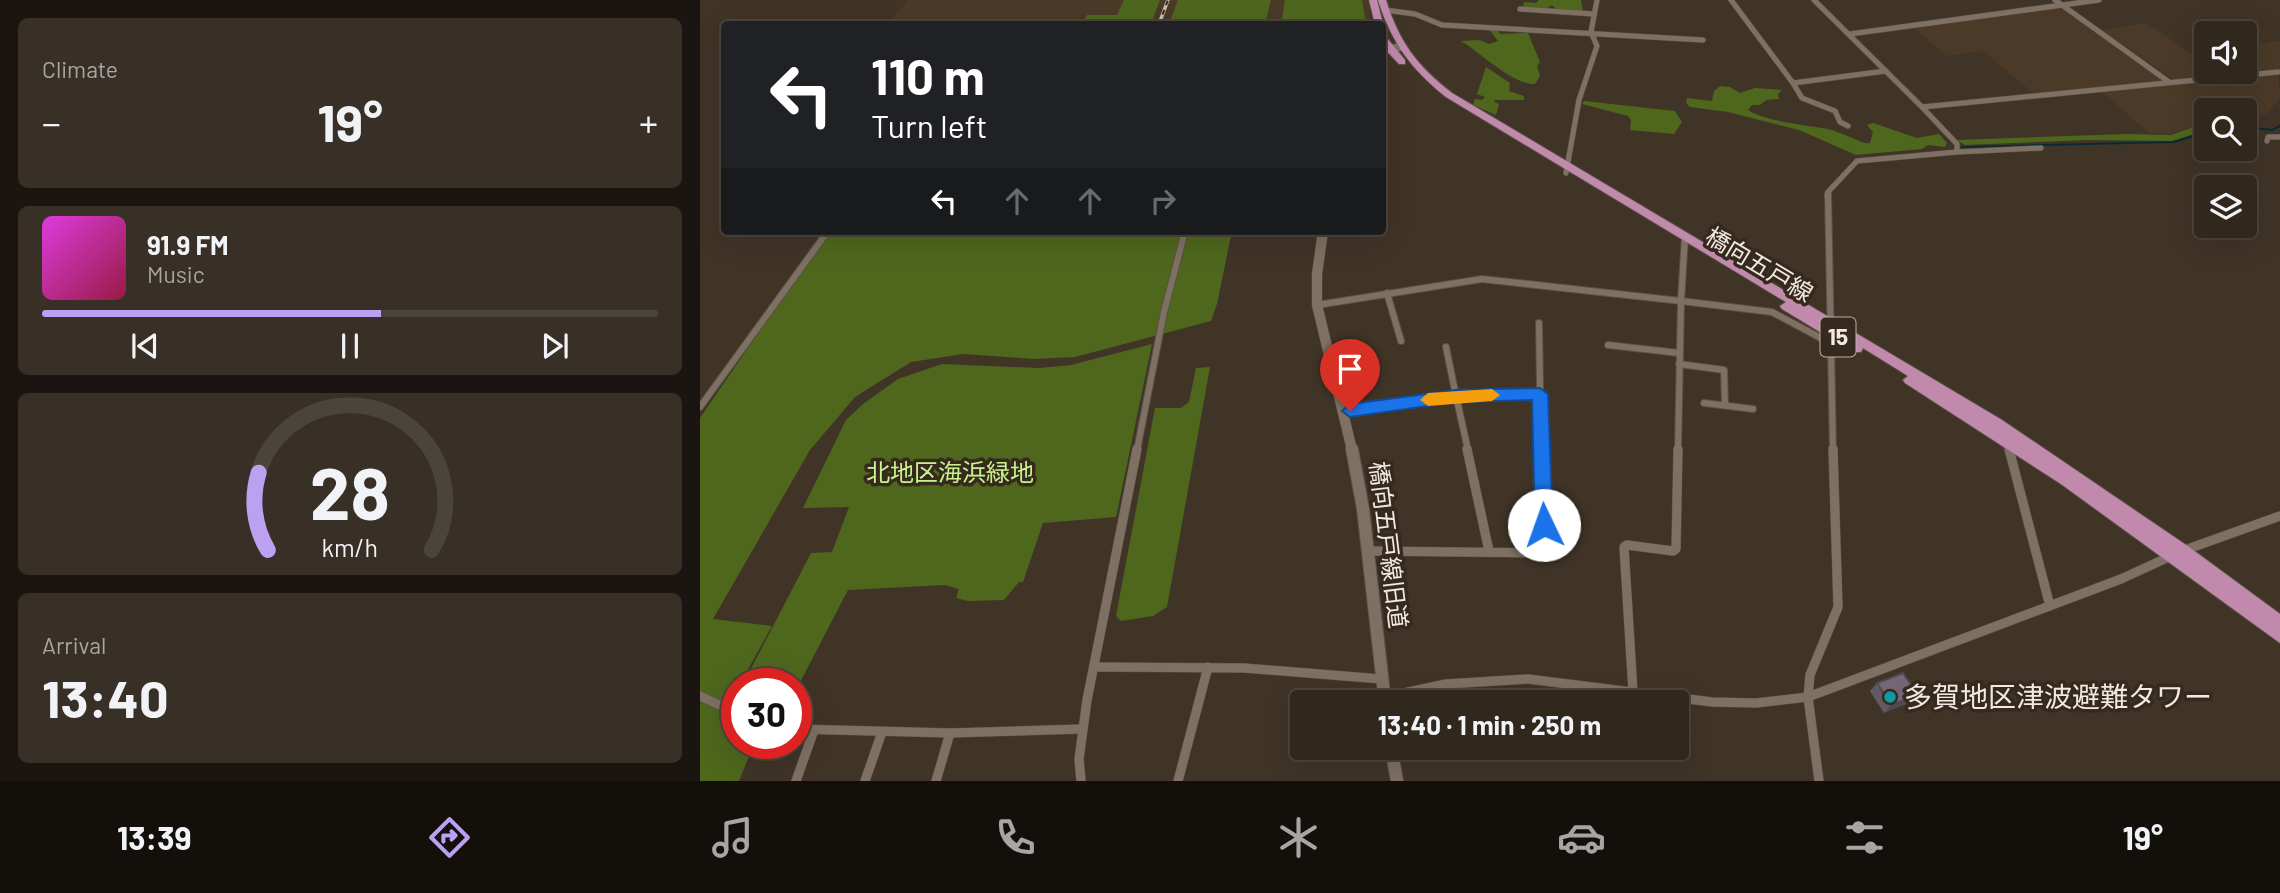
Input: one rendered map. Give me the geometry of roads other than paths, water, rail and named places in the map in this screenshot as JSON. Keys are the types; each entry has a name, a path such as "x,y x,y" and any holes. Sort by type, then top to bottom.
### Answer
{"main road":[{"path":"1378,21 1374,0 1384,0 1391,31 1391,49"},
{"name":"橋向五戸線","path":"1391,49 1414,76 1443,98 1685,241 1823,331 2007,442 2178,553 2280,636"},
{"name":"橋向五戸線","path":"1823,331 1998,424 2280,623"}],"street":[{"path":"1567,169 1579,100 1597,46 1591,32 1597,0"},
{"path":"1731,0 1802,98 1835,111 1839,122 1849,126"},
{"path":"1814,0 1957,144 1957,152"},
{"path":"2055,0 2170,82"},
{"path":"1850,34 2099,0"},
{"path":"1520,9 1594,15"},
{"path":"1385,10 1415,14 1442,25 1703,40"},
{"path":"1793,83 1886,71"},
{"path":"1922,107 2278,72"},
{"path":"2267,141 2267,137 2280,137"},
{"path":"1819,781 1808,697 1810,675 1838,607 1823,331 1828,192 1857,161 2041,148"},
{"path":"700,407 825,235"},
{"path":"1081,781 1079,759 1082,729 1160,331 1184,235"},
{"name":"橋向五戸線旧道","path":"1322,235 1317,274 1317,305 1359,483 1383,690"},
{"path":"1633,690 1625,547 1628,545 1673,551 1676,549 1679,353 1685,241"},
{"path":"1317,305 1482,279 1772,312 1823,331"},
{"path":"1387,293 1401,341"},
{"path":"1369,551 1540,553 1543,549 1539,323"},
{"path":"1608,345 1679,353"},
{"path":"1446,347 1489,551"},
{"path":"1679,365 1724,370 1725,405"},
{"path":"1343,412 1456,396 1540,394"},
{"path":"1704,403 1753,408"},
{"path":"2007,442 2050,606"},
{"path":"1689,699 1756,703 1808,697 2280,516"},
{"path":"1096,667 1208,667 1381,679"},
{"path":"1178,781 1208,667"},
{"path":"1426,690 1458,683 1528,679 1617,690"},
{"path":"700,696 721,706"},
{"path":"796,781 814,730 950,733 1082,729"},
{"path":"865,781 882,732"},
{"path":"936,781 950,733"},
{"path":"1393,760 1397,781"}],"waterway":[{"path":"2257,128 2272,130 2280,126"},
{"path":"1962,147 2174,142 2194,136"}],"railway":[{"path":"1160,21 1168,0"}],"place":[{"name":"多賀地区津波避難タワー","path":"1890,697"}],"park label":[{"name":"北地区海浜緑地","path":"950,473"}]}
